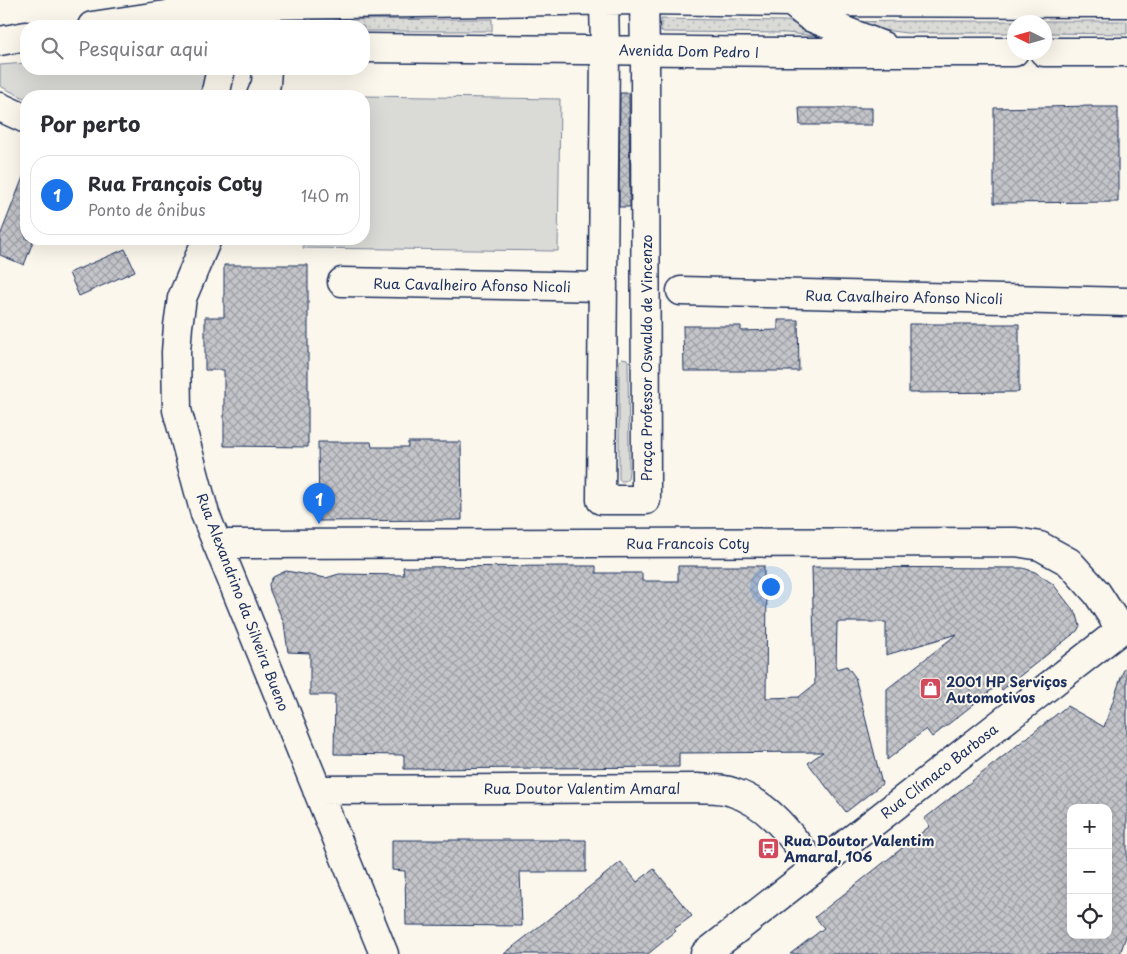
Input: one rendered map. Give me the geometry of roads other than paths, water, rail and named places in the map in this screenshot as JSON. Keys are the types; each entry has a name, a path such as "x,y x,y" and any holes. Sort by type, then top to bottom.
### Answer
{"street":[{"path":"139,20 202,12 226,6 259,10 644,0 1127,3"},
{"name":"Praça Professor Oswaldo de Vincenzo","path":"602,1 605,50 601,500 646,500 644,0"},
{"path":"791,2 810,17 897,52"},
{"name":"Avenida Dom Pedro I","path":"370,48 1007,52"},
{"path":"1052,52 1127,52"},
{"path":"264,90 267,75"},
{"path":"0,107 20,116"},
{"name":"Rua Alexandrino da Silveira Bueno","path":"204,245 182,298 176,352 177,410 205,514 384,954"},
{"path":"603,251 645,250"},
{"name":"Rua Cavalheiro Afonso Nicoli","path":"342,282 603,287"},
{"name":"Rua Cavalheiro Afonso Nicoli","path":"681,291 1127,302"},
{"path":"602,341 646,341"},
{"name":"Rua Francois Coty","path":"217,544 1016,542 1040,546 1069,562 1097,593 1124,628"},
{"name":"Rua Clímaco Barbosa","path":"705,954 1124,628"},
{"name":"Rua Doutor Valentim Amaral","path":"317,790 697,788 732,791 762,808 786,830 815,867"}],"place":[{"name":"Rua François Coty","path":"319,524"},
{"name":"2001 HP Serviços Automotivos","path":"930,689"},
{"name":"Rua Doutor Valentim Amaral, 106","path":"768,848"}]}
